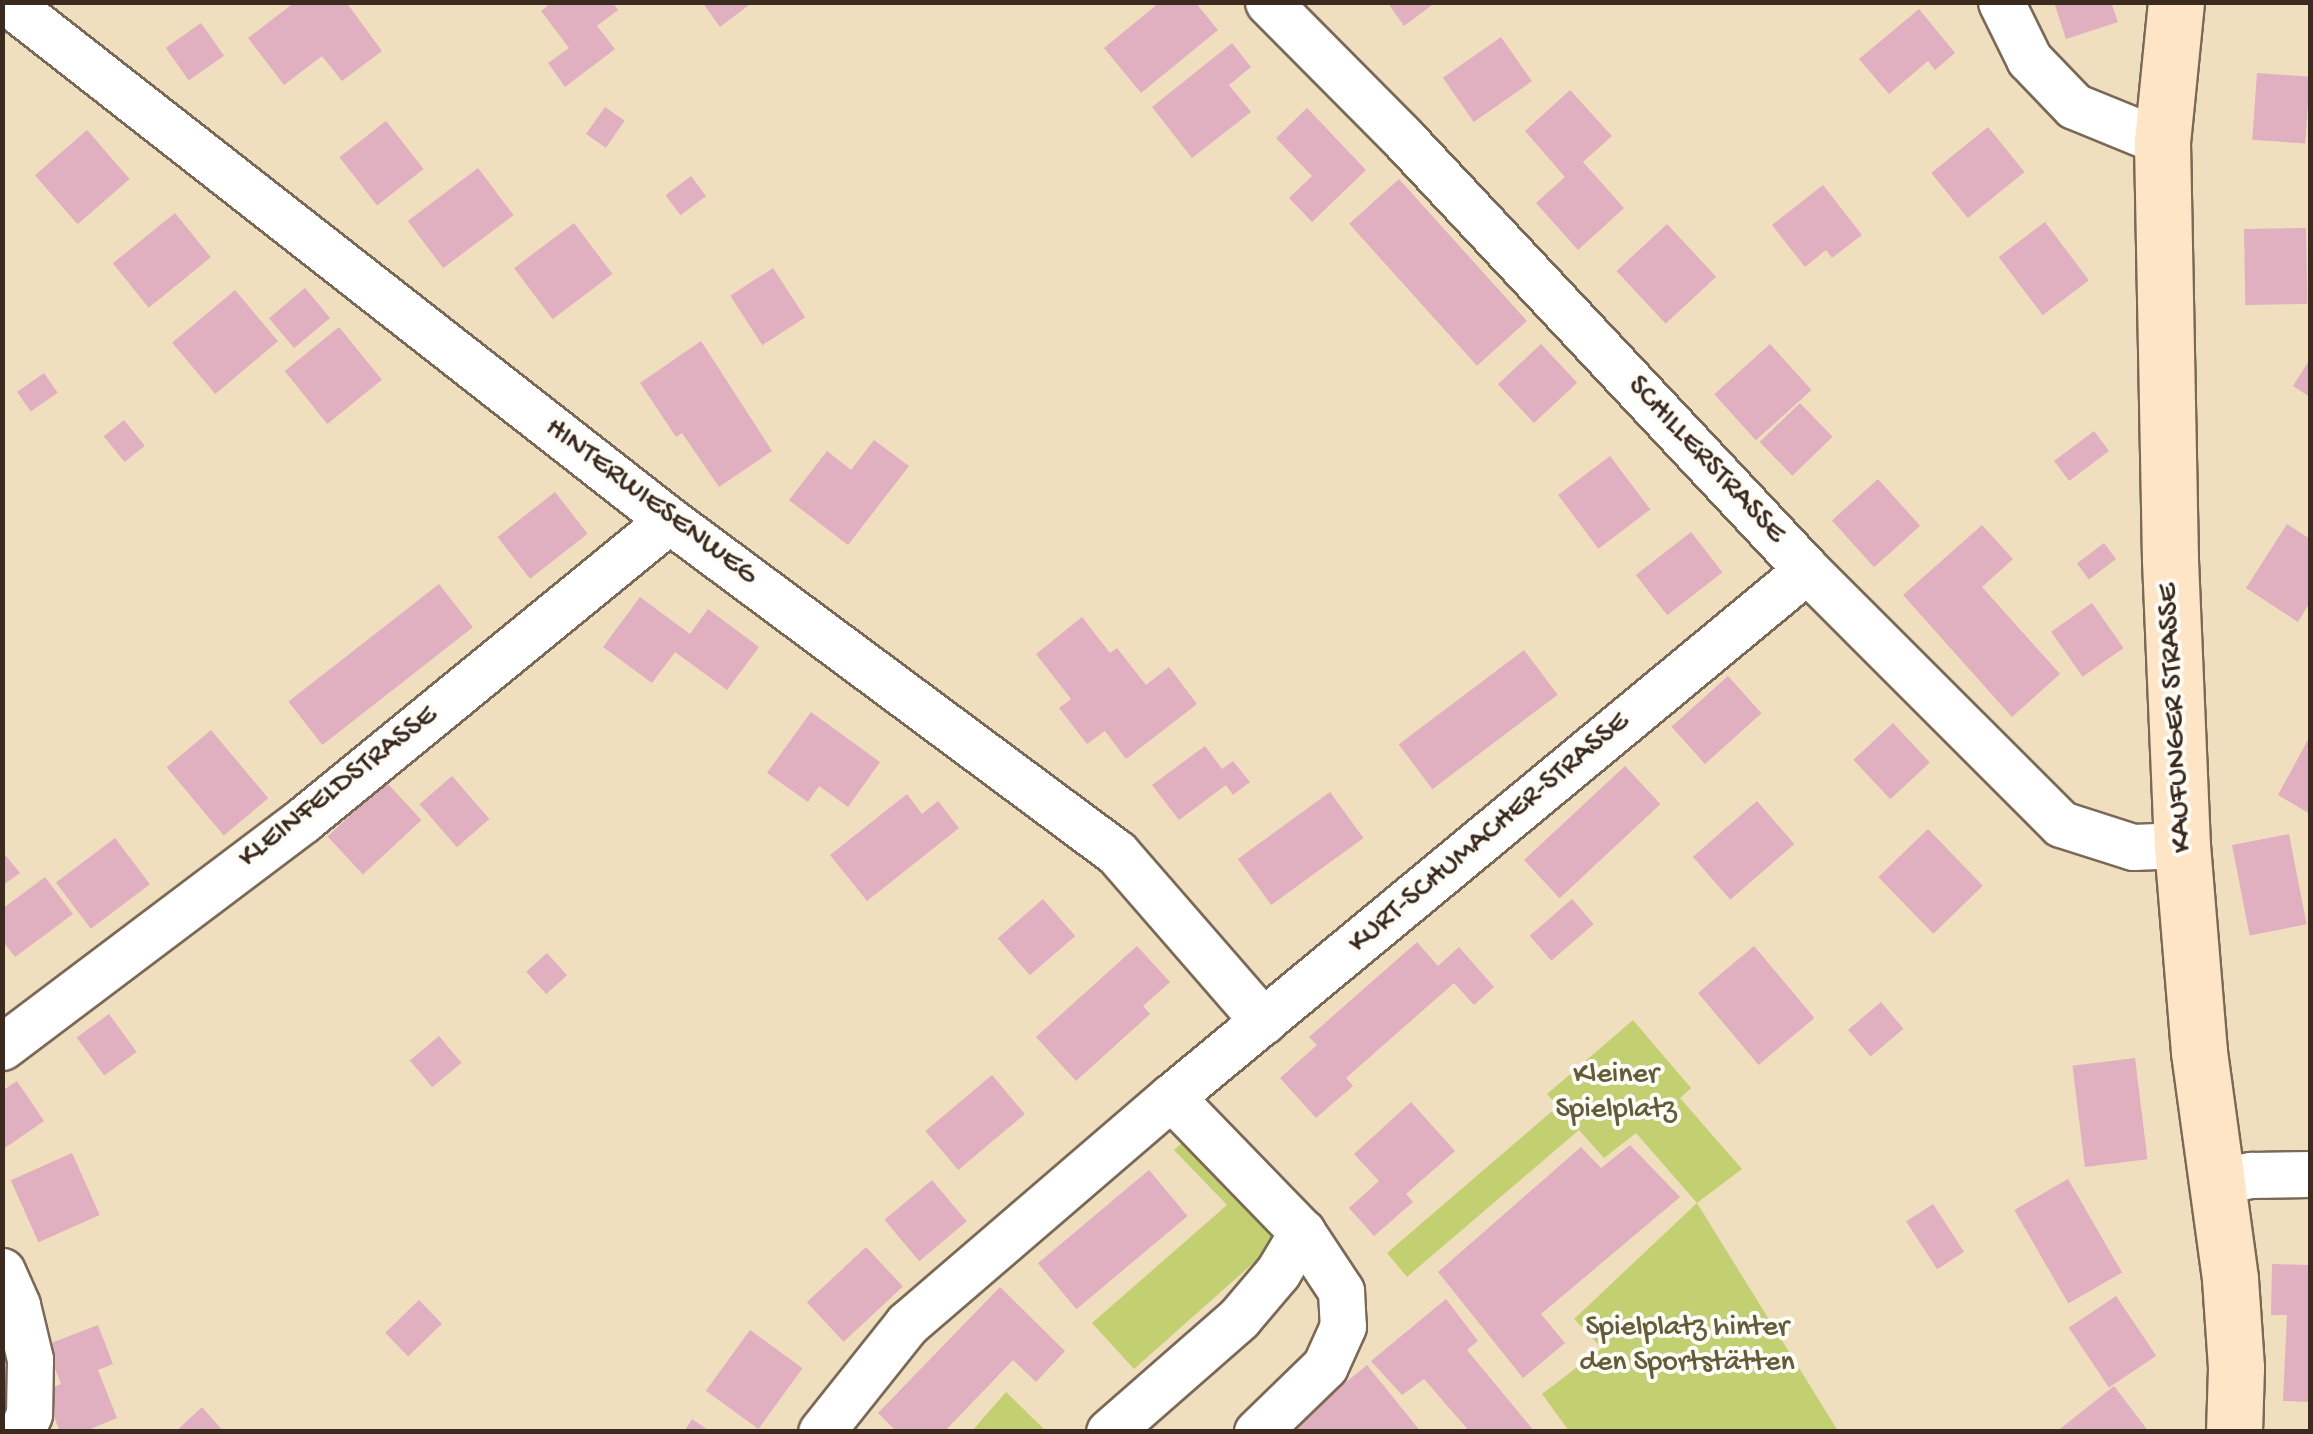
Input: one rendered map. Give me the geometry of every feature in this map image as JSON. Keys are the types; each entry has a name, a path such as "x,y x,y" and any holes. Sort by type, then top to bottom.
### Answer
{"main road":[{"name":"KAUFUNGER STRASSE","path":"2176,2 2162,142 2170,560 2182,845 2198,1052 2217,1182 2236,1368 2234,1432"}],"street":[{"name":"SCHILLERSTRASSE","path":"1268,2 1402,137 1806,570 2061,824 2133,847 2182,845"},
{"path":"2001,2 2028,58 2074,106 2162,142"},
{"name":"HINTERWIESENWEG","path":"13,9 669,520 1117,853 1263,1021"},
{"name":"KLEINFELDSTRASSE","path":"2,1047 303,820 669,520"},
{"name":"KURT-SCHUMACHER-STRASSE","path":"820,1432 907,1324 1172,1097 1806,570"},
{"path":"1172,1097 1247,1170 1302,1232 1341,1292 1344,1326 1325,1366 1256,1432"},
{"path":"2217,1182 2251,1175 2310,1174"},
{"path":"1108,1432 1239,1318 1278,1272 1302,1232"},
{"path":"2,1272 17,1305 30,1358 29,1414 22,1432"}],"green space":[{"name":"Kleiner Spielplatz","path":"1633,1020 1691,1088 1680,1098 1742,1169 1697,1203 1636,1133 1604,1158 1579,1130 1407,1277 1387,1253 1558,1106 1547,1094"},
{"path":"1193,1133 1285,1235 1134,1369 1092,1323 1227,1205 1174,1150"},
{"name":"Spielplatz hinter den Sportstätten","path":"1697,1203 1838,1431 1569,1431 1542,1394 1602,1348 1574,1319"},
{"path":"1006,1392 1046,1431 972,1431"}],"building":[{"path":"295,2 346,2 382,51 342,81 322,56 284,85 248,38"},
{"path":"552,2 612,2 618,10 597,26 615,49 565,87 548,63 569,48 541,11"},
{"path":"702,2 753,2 720,27"},
{"path":"1160,2 1195,2 1218,30 1141,93 1104,48"},
{"path":"1387,2 1436,2 1404,26"},
{"path":"2054,2 2111,2 2118,22 2066,39"},
{"path":"1919,9 1955,53 1935,70 1928,61 1889,94 1859,59"},
{"path":"201,23 224,56 189,80 166,48"},
{"path":"1501,37 1532,81 1474,122 1443,78"},
{"path":"1232,43 1251,67 1229,85 1251,112 1192,158 1152,107"},
{"path":"2257,73 2310,77 2305,144 2252,140"},
{"path":"1570,90 1612,136 1583,162 1624,208 1578,250 1536,203 1565,177 1525,131"},
{"path":"605,107 625,121 606,148 586,134"},
{"path":"1307,108 1366,170 1312,222 1289,198 1312,176 1276,138"},
{"path":"386,121 424,169 377,205 340,157"},
{"path":"1988,127 2025,172 1968,218 1931,173"},
{"path":"87,130 130,179 78,224 35,175"},
{"path":"478,168 514,215 443,268 408,221"},
{"path":"691,176 706,196 680,215 665,195"},
{"path":"1399,179 1527,321 1477,366 1349,224"},
{"path":"1823,185 1862,235 1832,258 1826,250 1805,267 1772,225"},
{"path":"175,213 211,257 149,308 113,263"},
{"path":"2045,222 2089,280 2043,315 1999,257"},
{"path":"574,223 613,274 553,319 514,268"},
{"path":"1667,224 1716,277 1666,324 1617,271"},
{"path":"2306,228 2307,304 2245,305 2244,229"},
{"path":"773,268 805,317 762,345 730,296"},
{"path":"305,288 330,318 294,348 269,318"},
{"path":"235,290 278,341 215,394 172,343"},
{"path":"339,327 382,380 327,424 285,371"},
{"path":"701,341 772,451 719,487 682,433 676,437 640,383"},
{"path":"1541,344 1577,383 1534,423 1498,384"},
{"path":"1770,344 1811,390 1756,440 1714,394"},
{"path":"2310,359 2310,397 2293,386"},
{"path":"44,373 58,393 31,412 17,392"},
{"path":"1800,403 1833,437 1792,476 1760,442"},
{"path":"124,420 145,446 125,462 104,436"},
{"path":"2094,431 2109,451 2069,481 2054,461"},
{"path":"874,440 909,466 848,545 789,500 827,451 851,470"},
{"path":"1610,456 1650,510 1598,549 1558,495"},
{"path":"1878,479 1920,526 1874,567 1832,520"},
{"path":"555,492 588,534 530,579 497,537"},
{"path":"2287,524 2310,539 2310,602 2298,622 2246,588"},
{"path":"1982,525 2013,559 1982,587 2060,674 2012,717 1903,595"},
{"path":"1691,532 1722,572 1667,615 1636,575"},
{"path":"2104,543 2116,559 2089,579 2077,563"},
{"path":"439,584 473,627 322,745 288,702"},
{"path":"640,597 690,634 708,609 759,647 727,690 675,652 652,683 603,647"},
{"path":"2092,603 2124,648 2083,677 2051,632"},
{"path":"1082,617 1110,653 1117,648 1146,685 1169,667 1197,704 1126,759 1105,731 1087,744 1059,708 1071,699 1036,654"},
{"path":"1524,650 1558,695 1432,789 1399,744"},
{"path":"1728,676 1761,713 1705,764 1672,727"},
{"path":"811,712 880,762 848,807 819,786 808,802 767,773"},
{"path":"1893,723 1930,762 1890,799 1854,760"},
{"path":"211,730 268,798 224,835 167,767"},
{"path":"2310,736 2310,814 2278,795"},
{"path":"1205,746 1222,769 1233,761 1250,782 1233,795 1226,785 1179,820 1152,785"},
{"path":"1625,766 1660,804 1560,898 1524,860"},
{"path":"452,776 489,819 457,847 420,804"},
{"path":"386,782 421,820 363,875 327,837"},
{"path":"1330,792 1364,838 1271,905 1238,859"},
{"path":"907,794 922,814 938,801 959,828 867,901 830,855"},
{"path":"1757,801 1794,844 1730,900 1693,857"},
{"path":"1928,829 1983,886 1933,934 1878,877"},
{"path":"2289,834 2307,924 2250,935 2232,845"},
{"path":"115,838 150,884 91,929 56,883"},
{"path":"2,851 20,873 2,886"},
{"path":"45,877 73,914 15,957 2,940 2,909"},
{"path":"1043,899 1075,936 1030,975 998,938"},
{"path":"1572,899 1594,924 1551,961 1530,936"},
{"path":"1417,942 1438,966 1459,947 1494,987 1474,1005 1454,983 1346,1078 1353,1086 1316,1118 1280,1078 1317,1045 1309,1037"},
{"path":"1137,946 1170,982 1143,1006 1150,1014 1076,1081 1036,1037"},
{"path":"1754,946 1814,1018 1759,1065 1698,993"},
{"path":"547,953 567,975 546,994 526,972"},
{"path":"1881,1002 1903,1029 1871,1056 1848,1030"},
{"path":"109,1014 137,1052 104,1076 77,1038"},
{"path":"439,1036 461,1063 432,1087 410,1060"},
{"path":"2135,1058 2147,1159 2085,1167 2072,1066"},
{"path":"992,1075 1025,1114 958,1170 925,1131"},
{"path":"17,1081 44,1121 2,1150 2,1091"},
{"path":"1411,1102 1455,1151 1406,1194 1413,1202 1374,1236 1349,1208 1379,1181 1354,1154"},
{"path":"1630,1145 1680,1197 1541,1314 1565,1343 1523,1378 1438,1272 1581,1147 1601,1168"},
{"path":"72,1153 100,1215 38,1242 11,1180"},
{"path":"1149,1170 1188,1216 1076,1309 1038,1263"},
{"path":"2068,1179 2122,1273 2068,1304 2014,1210"},
{"path":"932,1180 967,1221 919,1261 885,1220"},
{"path":"1933,1204 1964,1252 1937,1269 1906,1221"},
{"path":"866,1247 903,1286 844,1342 807,1302"},
{"path":"2272,1264 2310,1265 2310,1402 2283,1401 2287,1315 2271,1315"},
{"path":"1000,1287 1065,1351 1036,1382 1013,1360 944,1432 897,1432 878,1413"},
{"path":"2116,1296 2156,1356 2109,1388 2069,1328"},
{"path":"1446,1299 1478,1341 1467,1350 1535,1432 1470,1432 1424,1379 1402,1395 1371,1361"},
{"path":"419,1300 442,1324 408,1356 385,1333"},
{"path":"98,1325 113,1364 98,1370 117,1418 83,1432 60,1432 44,1391 61,1384 46,1345"},
{"path":"750,1330 803,1368 759,1429 706,1391"},
{"path":"1367,1365 1421,1432 1285,1432"},
{"path":"2114,1386 2149,1432 2056,1432"},
{"path":"202,1407 224,1432 175,1432"},
{"path":"692,1419 711,1432 684,1432"}]}
